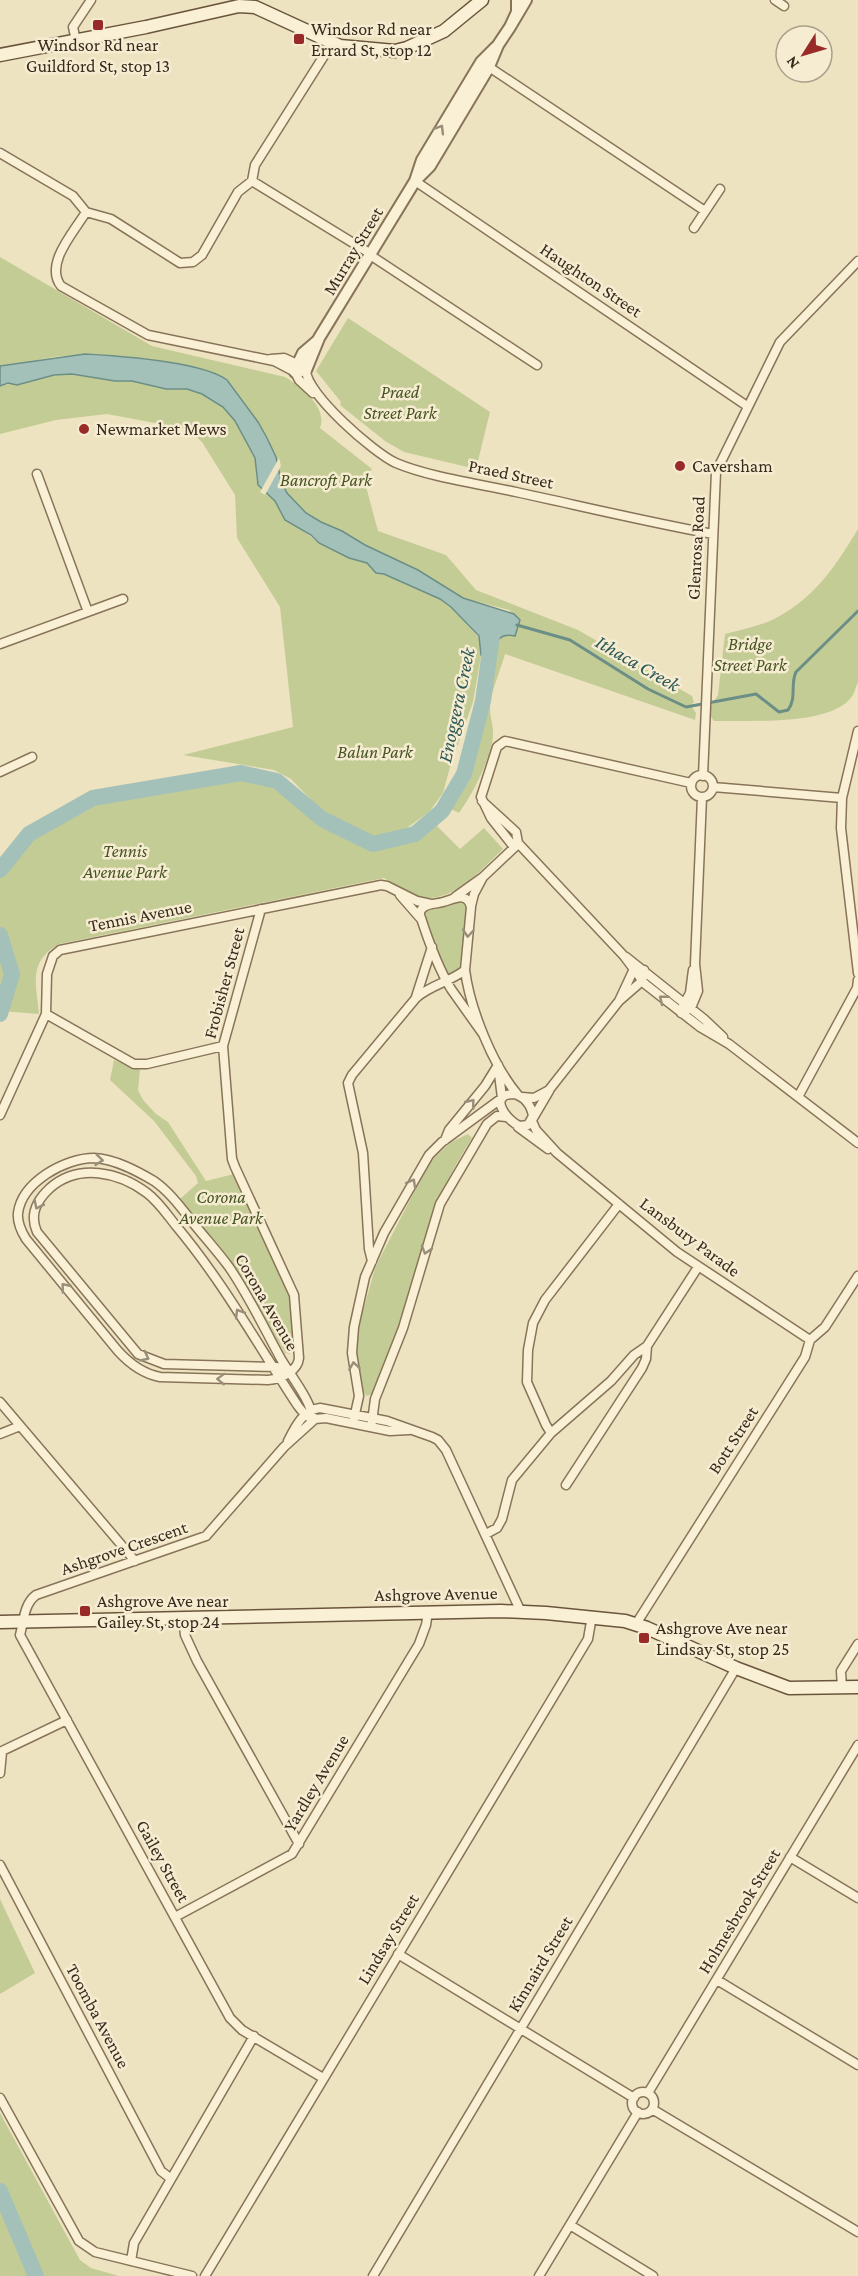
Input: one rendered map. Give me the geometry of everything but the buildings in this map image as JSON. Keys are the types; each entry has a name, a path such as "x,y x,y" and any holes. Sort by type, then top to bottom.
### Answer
{"main road":[{"path":"0,55 76,41 231,3 255,7 332,42 352,48 401,50 444,31 482,0"},
{"name":"Ashgrove Avenue","path":"0,1622 428,1612 521,1612 592,1616 636,1623 736,1668 789,1688 858,1688"}],"street":[{"path":"76,41 73,27 91,0"},
{"name":"Murray Street","path":"510,27 517,12 516,0"},
{"name":"Murray Street","path":"299,369 415,182 422,160 526,0"},
{"path":"775,0 784,6"},
{"path":"0,153 73,196 86,212 111,219 180,263 193,262 202,255 238,192 252,181 255,165 332,42"},
{"path":"485,64 705,211"},
{"path":"252,181 370,254 537,366"},
{"name":"Haughton Street","path":"415,182 747,406"},
{"path":"694,228 720,189"},
{"path":"86,212 56,263 55,273 61,286 147,335 268,358 299,369"},
{"name":"Glenrosa Road","path":"702,776 716,471 780,342 858,261"},
{"name":"Praed Street","path":"299,369 323,402 375,449 399,464 465,481 713,534"},
{"path":"37,474 88,612"},
{"path":"0,644 123,599"},
{"path":"858,731 842,798 841,828 855,919 858,973"},
{"path":"692,783 507,741 498,746 482,789 482,801 516,832 516,845 624,956 707,1021 729,1044"},
{"path":"0,772 32,757"},
{"path":"702,776 710,779 713,787 710,794 702,797 693,793 692,783 696,778 702,776"},
{"path":"713,787 842,798"},
{"path":"681,1013 687,1006 695,964 702,797"},
{"path":"452,899 483,877 516,845"},
{"path":"483,877 474,894 471,907 465,970 483,1034"},
{"name":"Tennis Avenue","path":"0,1115 46,1014 47,974 53,956 60,950 381,885 417,902 431,904"},
{"path":"400,894 421,919 447,982 483,1034 498,1065 530,1107 532,1121"},
{"path":"421,919 421,910 431,904 464,897 471,907"},
{"name":"Frobisher Street","path":"261,909 223,1046 232,1159 295,1300 299,1361 289,1372"},
{"path":"416,998 432,947"},
{"path":"624,956 642,981 681,1013 704,1030 729,1044 858,1143"},
{"path":"372,1261 369,1249 363,1153 348,1083 352,1075 416,998 427,989 447,982 465,970"},
{"path":"633,971 644,970"},
{"path":"371,1423 376,1396 403,1328 440,1204 477,1140 491,1119 498,1116 522,1126 529,1125 549,1090 619,1001 642,981 644,970"},
{"path":"619,1001 633,971"},
{"path":"798,1097 857,988 858,981"},
{"path":"46,1014 134,1064 147,1064 223,1046"},
{"path":"498,1065 502,1108 509,1120"},
{"path":"444,1140 498,1065"},
{"path":"354,1419 358,1389 352,1355 352,1340 363,1284 384,1233 425,1160 444,1140 508,1094 534,1098 549,1090"},
{"name":"Lansbury Parade","path":"509,1120 540,1145 556,1154 698,1267 810,1340"},
{"name":"Lansbury Parade","path":"532,1121 536,1130 556,1154"},
{"path":"466,1126 475,1129 477,1140"},
{"name":"Corona Avenue","path":"279,1378 263,1380 157,1377 130,1362 118,1351 20,1229 18,1211 31,1188 42,1178 68,1162 94,1158 112,1162 155,1182 169,1194 220,1255 254,1308 312,1409"},
{"name":"Corona Avenue","path":"273,1367 164,1364 138,1354 42,1239 34,1225 34,1210 48,1190 61,1180 76,1174 91,1172 133,1184 147,1194 226,1290 273,1367 279,1378 305,1416"},
{"path":"551,1433 527,1383 528,1350 533,1323 545,1300 619,1204"},
{"path":"368,1217 374,1233 378,1235 384,1233"},
{"path":"33,1248 42,1239"},
{"path":"486,1534 497,1528 502,1518 512,1480 551,1433 603,1388 634,1355 647,1346 698,1267"},
{"name":"Bott Street","path":"636,1623 805,1357 810,1340 825,1327 858,1275"},
{"path":"566,1485 642,1368 646,1359 647,1346"},
{"path":"273,1367 289,1372"},
{"path":"279,1378 289,1372"},
{"path":"358,1389 365,1399 372,1399 376,1396"},
{"path":"0,1402 135,1560"},
{"path":"313,1420 312,1409 321,1408 390,1431 409,1430 432,1437 442,1445 521,1612"},
{"name":"Ashgrove Crescent","path":"284,1447 295,1426 312,1409"},
{"path":"305,1416 313,1420 354,1419"},
{"name":"Ashgrove Crescent","path":"24,1621 27,1606 36,1595 206,1536 284,1447 313,1420"},
{"path":"0,1434 20,1426"},
{"name":"Yardley Avenue","path":"174,1917 285,1860 299,1844 420,1644 428,1612"},
{"name":"Lindsay Street","path":"204,2276 588,1639 592,1616"},
{"path":"183,1619 184,1635 196,1661 299,1844"},
{"name":"Gailey Street","path":"24,1621 20,1635 230,2018 242,2030 322,2078"},
{"path":"842,1688 841,1671 858,1644"},
{"name":"Kinnaird Street","path":"373,2276 736,1668"},
{"path":"0,1773 1,1752 67,1720"},
{"name":"Holmesbrook Street","path":"648,2093 858,1744"},
{"path":"790,1857 858,1898"},
{"name":"Toomba Avenue","path":"0,1865 161,2171 170,2178"},
{"path":"398,1954 634,2098"},
{"path":"717,1980 858,2065"},
{"path":"131,2261 134,2243 254,2036"},
{"path":"640,2093 648,2093 654,2100 652,2109 645,2114 638,2112 633,2107 634,2098 640,2093"},
{"path":"0,2098 79,2241 95,2252 192,2276"},
{"path":"652,2109 858,2232"},
{"path":"539,2276 638,2112"},
{"path":"570,2225 653,2276"}],"green space":[{"name":"Bancroft Park","path":"0,257 152,346 285,377 312,398 317,405 321,420 320,428 372,469 364,479 378,531 446,555 476,590 578,630 692,696 694,702 691,705 696,713 695,720 505,654 490,702 493,733 485,766 470,797 459,813 449,808 463,783 470,763 494,646 520,620 509,610 463,598 418,570 306,513 287,493 281,481 276,457 258,422 227,380 213,373 194,367 148,359 101,356 56,357 0,366"},
{"name":"Praed Street Park","path":"348,318 490,412 476,469 404,452 385,441 340,405 341,402 316,371"},
{"name":"Balun Park","path":"72,374 115,381 132,381 166,389 187,389 210,397 235,421 255,458 257,482 275,501 282,515 319,543 349,558 367,563 376,573 384,574 440,599 451,607 480,639 482,650 473,702 443,793 429,812 391,836 370,837 321,810 291,779 274,770 183,755 293,727 280,607 237,538 235,495 202,442 187,429 107,414 56,420 0,434 0,386 54,375"},
{"name":"Bridge Street Park","path":"858,529 858,682 853,695 843,705 809,717 768,721 714,721 710,716 711,706 718,695 725,634 770,621 799,603 831,570"},
{"name":"Tennis Avenue Park","path":"241,773 277,781 322,819 373,844 415,834 442,811 437,826 460,849 484,828 503,849 465,884 442,896 417,897 384,878 59,944 42,958 38,966 36,983 39,1014 1,1011 12,974 0,935 0,870 29,834 93,798"},
{"path":"462,901 467,907 461,965 457,972 450,974 437,955 423,913 426,909"},
{"path":"0,955 8,979 0,999"},
{"name":"Corona Avenue Park","path":"114,1060 140,1070 138,1090 143,1100 156,1114 168,1122 206,1181 234,1174 289,1294 294,1333 290,1354 285,1353 236,1269 180,1199 198,1183 196,1176 154,1121 110,1080"},
{"path":"468,1134 472,1138 443,1189 436,1207 392,1349 372,1394 367,1396 362,1391 355,1354 357,1333 375,1268 429,1163 451,1142"},
{"path":"0,1899 35,1973 0,1994"},
{"path":"0,2113 80,2260 91,2268 119,2276 0,2276"}],"water":[{"path":"85,354 180,364 199,368 227,380 267,438 276,457 281,481 287,493 306,513 418,570 463,598 514,614 520,620 515,636 504,636 498,640 491,658 481,655 479,636 440,599 384,574 376,573 367,563 349,558 319,543 311,535 285,520 275,501 258,485 255,458 235,421 223,407 202,394 187,389 166,389 132,381 115,381 72,374 54,375 17,385 8,383 0,386 0,366"}],"pier":[{"path":"279,458 281,466 265,495 260,492"}],"waterway":[{"name":"Ithaca Creek","path":"517,625 570,640 648,689 686,707 756,694 779,712 788,710 791,705 796,672 858,611"},
{"name":"Enoggera Creek","path":"0,870 29,834 93,798 241,773 277,781 322,819 373,844 415,834 442,811 464,774 483,701 492,636"},
{"name":"Enoggera Creek","path":"0,935 12,974 0,1014"},
{"name":"Enoggera Creek","path":"0,2191 36,2276"}],"place":[{"name":"Windsor Rd near Guildford St, stop 13","path":"98,25"},
{"name":"Windsor Rd near Errard St, stop 12","path":"299,39"},
{"name":"Newmarket Mews","path":"84,429"},
{"name":"Caversham","path":"680,466"},
{"name":"Ashgrove Ave near Gailey St, stop 24","path":"85,1611"},
{"name":"Ashgrove Ave near Lindsay St, stop 25","path":"644,1638"}]}
